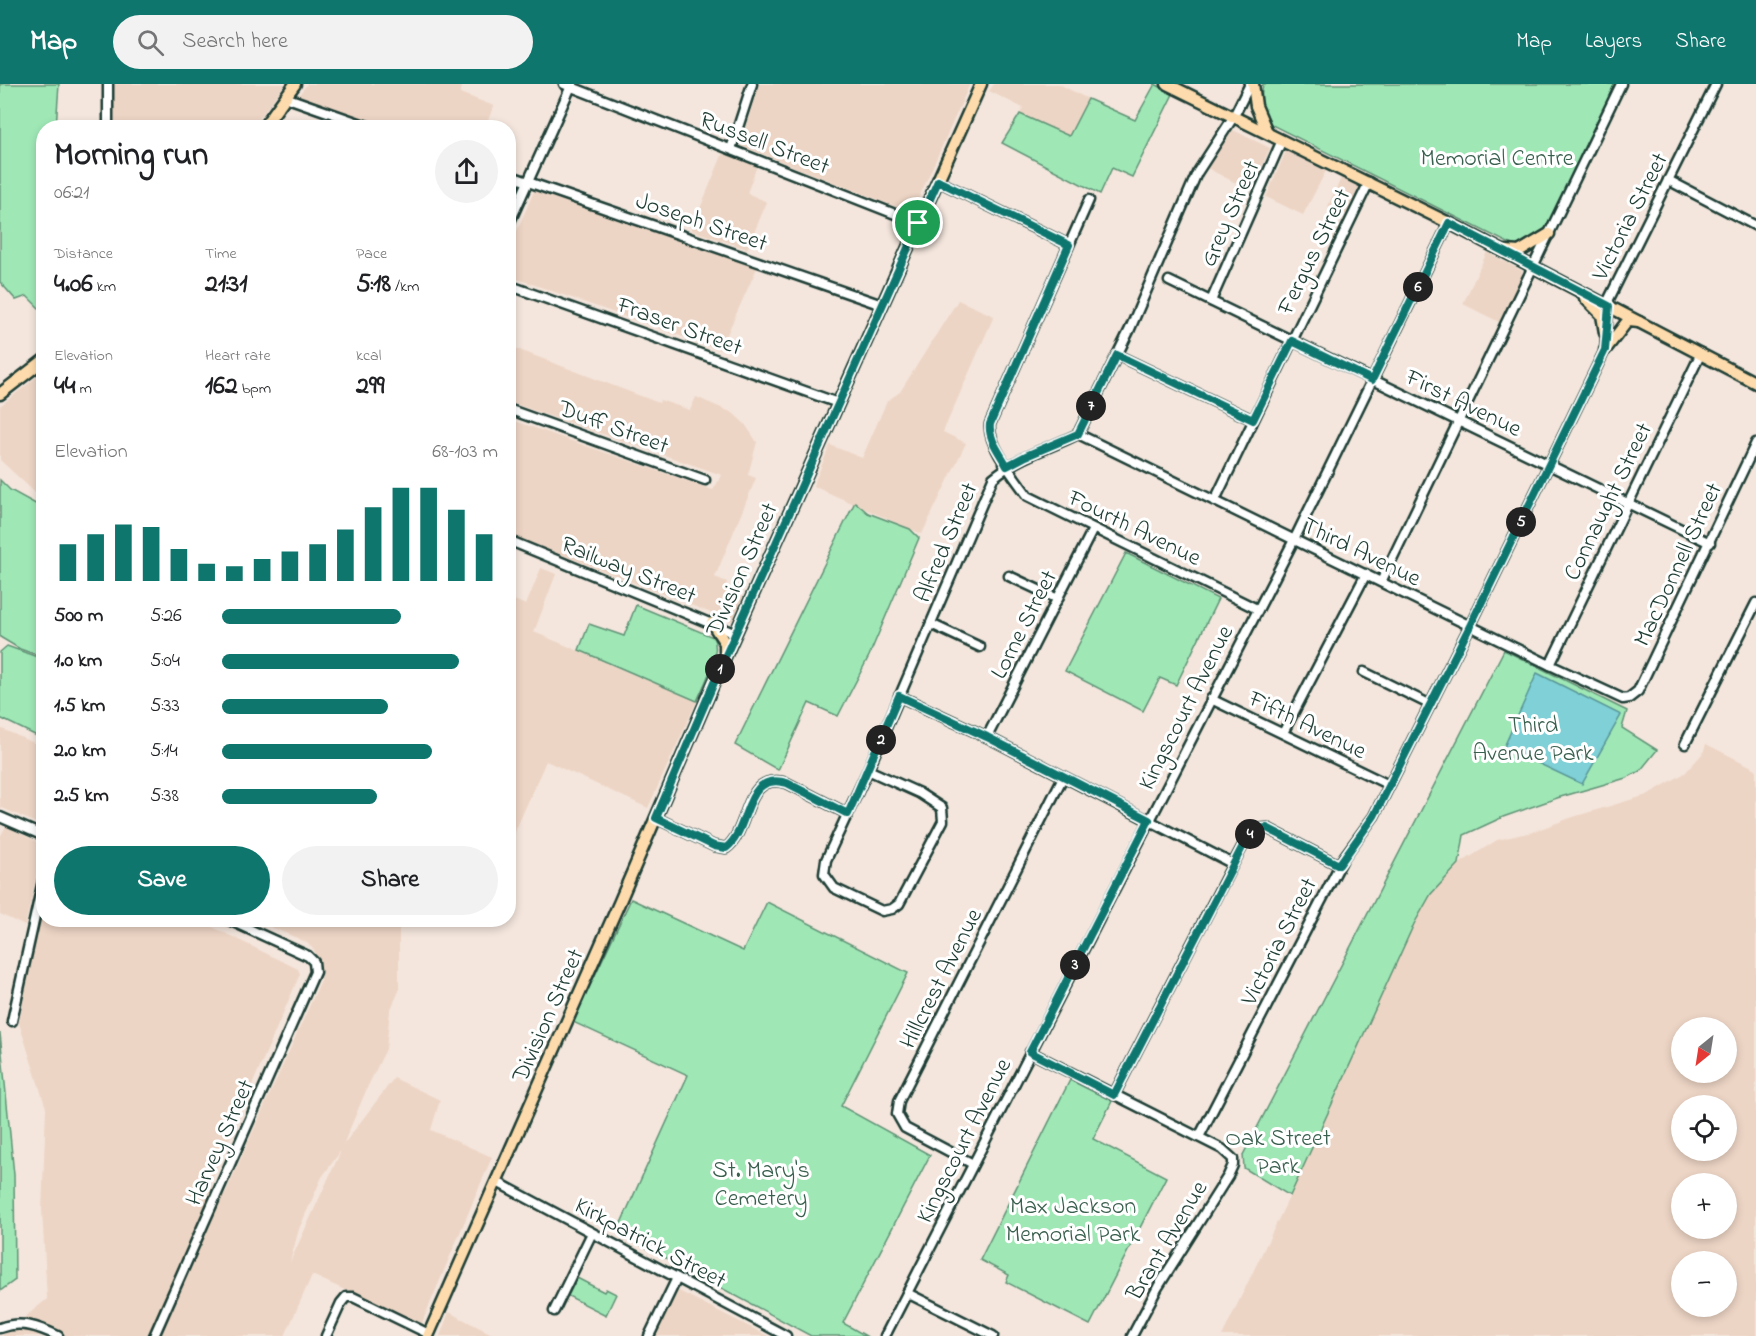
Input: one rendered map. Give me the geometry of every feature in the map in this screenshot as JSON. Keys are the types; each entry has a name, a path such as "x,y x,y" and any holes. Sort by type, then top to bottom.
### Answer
{"main road":[{"path":"268,120 295,84"},
{"name":"Division Street","path":"428,1335 497,1182 725,657 981,84"},
{"path":"1167,84 1369,182 1756,383"},
{"path":"1251,84 1256,106 1267,132"},
{"path":"1502,251 1520,252 1549,234"},
{"path":"1575,290 1601,313 1605,333"},
{"path":"1605,350 1626,323 1640,322"},
{"path":"0,394 36,366"},
{"path":"712,623 725,643 725,657"}],"street":[{"path":"108,84 108,120"},
{"path":"731,149 752,84"},
{"path":"1078,434 1117,355 1197,173 1234,116 1251,84"},
{"path":"1381,582 1621,84"},
{"name":"Victoria Street","path":"1199,1137 1339,865 1374,816 1470,626 1605,350 1609,299 1716,84"},
{"path":"516,208 569,85"},
{"name":"Russell Street","path":"569,85 918,223"},
{"path":"285,97 350,120"},
{"name":"Grey Street","path":"1211,301 1282,140"},
{"name":"Joseph Street","path":"516,178 882,305"},
{"path":"1668,180 1756,226"},
{"path":"938,181 1069,245"},
{"name":"Fergus Street","path":"1215,500 1369,182"},
{"name":"Fourth Avenue","path":"1089,200 990,424 989,431 992,440 1028,496 1257,609"},
{"name":"Kingscourt Avenue","path":"885,1336 1294,539 1449,223"},
{"name":"First Avenue","path":"1169,281 1710,543"},
{"name":"Fraser Street","path":"516,288 838,402"},
{"name":"Connaught Street","path":"1550,665 1701,353"},
{"path":"1117,355 1253,420"},
{"name":"Duff Street","path":"516,412 705,480"},
{"name":"Alfred Street","path":"868,770 919,793 942,808 943,821 905,895 892,909 882,911 834,888 824,874 826,860 932,624 993,478 1007,466 1026,456 1078,434"},
{"name":"Third Avenue","path":"1078,434 1550,665 1617,697 1629,698"},
{"name":"MacDonnell Street","path":"1629,698 1638,691 1756,443"},
{"name":"Lorne Street","path":"987,737 1094,529"},
{"name":"Railway Street","path":"516,543 736,634"},
{"path":"1283,733 1366,574"},
{"path":"1009,576 1058,599"},
{"path":"1685,744 1756,603"},
{"path":"932,624 980,647"},
{"path":"1364,672 1431,705"},
{"path":"899,696 987,737 1233,864"},
{"name":"Fifth Avenue","path":"1210,699 1389,785"},
{"name":"Hillcrest Avenue","path":"973,1164 905,1128 897,1114 899,1101 1063,777"},
{"path":"656,818 714,846 726,848 734,839 755,791 767,781 777,780 848,814"},
{"path":"0,817 36,833"},
{"path":"1114,1095 1233,864 1254,829 1267,828 1339,865"},
{"path":"12,1021 36,912"},
{"name":"Harvey Street","path":"154,1336 315,972 314,962 308,956 245,927"},
{"path":"1030,1052 1199,1137"},
{"name":"Brant Avenue","path":"1132,1336 1158,1287 1233,1165 1233,1159 1227,1152 1199,1137"},
{"name":"Kirkpatrick Street","path":"497,1182 786,1336"},
{"path":"554,1311 592,1233"},
{"path":"649,1336 677,1278"},
{"path":"908,1293 993,1336"},
{"path":"326,1336 346,1297 353,1298 428,1335"},
{"path":"0,1328 21,1323 58,1336"}],"shaded area":[{"path":"112,84 285,84 258,120 111,120"},
{"path":"307,84 463,84 460,93 494,106 488,120 369,120 298,96"},
{"path":"759,84 970,84 912,213 740,145"},
{"path":"994,84 1059,84 1088,99 1069,136 1020,114 1023,108 989,91"},
{"path":"1233,130 1270,148 1251,191 1207,168"},
{"path":"1286,151 1326,171 1303,215 1266,197"},
{"path":"723,153 757,166 747,193 767,202 747,249 691,230"},
{"path":"1341,178 1359,187 1346,214 1328,206"},
{"path":"534,191 757,268 720,350 516,278 516,233"},
{"path":"1487,252 1522,271 1522,276 1499,322 1463,304"},
{"path":"958,300 994,316 943,432 966,443 922,534 813,486 830,445 862,458 887,401 900,392"},
{"path":"516,349 659,403 660,400 690,410 696,397 733,413 745,424 757,442 748,475 756,478 715,577 727,582 724,591 744,598 734,622 516,537 516,421 713,490 722,475 516,404"},
{"path":"36,378 36,493 0,460 0,406"},
{"path":"541,568 556,574 534,632 697,701 648,808 546,761 516,829 516,601 526,605"},
{"path":"0,728 36,744 36,823 0,807"},
{"path":"1706,744 1756,769 1756,1336 1222,1336 1294,1187 1414,924 1431,894 1459,864 1497,840 1532,832 1647,795 1685,773 1703,753"},
{"path":"6,826 36,841 36,876 25,926 0,914 0,837"},
{"path":"38,927 212,927 298,969 300,974 209,1185 225,1194 321,980 321,971 314,950 306,942 271,927 399,927 399,991 390,1011 386,1049 343,1145 394,1078 440,1100 431,1130 492,1157 421,1325 312,1275 285,1336 2,1336 47,1299 42,1210 46,1108 19,1023","holes":["340,1152 290,1262 299,1229 322,1177"]},
{"path":"677,1290 768,1336 655,1336"},
{"path":"449,1312 488,1332 498,1336 440,1336"}],"green space":[{"path":"0,84 59,84 56,120 36,120 36,305 27,296 16,300 0,282"},
{"path":"1155,84 1173,94 1132,177 1112,168 1100,194 1002,143 1020,114 1069,136 1088,99 1135,120"},
{"name":"Memorial Centre","path":"1263,84 1616,84 1547,228 1516,247 1272,125 1262,106"},
{"path":"0,480 10,490 36,504 36,655 20,649 0,637"},
{"path":"855,502 868,513 910,529 919,538 869,656 838,716 809,703 778,770 735,745"},
{"path":"1126,553 1218,599 1176,685 1160,678 1143,711 1065,671"},
{"path":"636,605 713,637 714,660 697,701 579,650 589,624 624,636"},
{"path":"7,646 36,656 36,736 0,718 0,652"},
{"path":"1504,650 1627,711 1622,728 1657,750 1640,771 1626,778 1503,817 1464,835 1459,864 1431,894 1414,924 1290,1196 1244,1168 1243,1155"},
{"name":"St. Mary's Cemetery","path":"631,899 743,951 767,902 908,973 841,1106 930,1155 843,1323 866,1336 811,1336 617,1232 688,1075 573,1022"},
{"path":"0,1033 14,1175 15,1280 0,1291"},
{"name":"Max Jackson Memorial Park","path":"1070,1080 1112,1101 1093,1139 1166,1177 1090,1325 1006,1282 1009,1275 980,1260"},
{"path":"577,1278 604,1292 606,1289 616,1294 606,1315 568,1296"}],"water":[{"path":"1537,673 1621,715 1582,784 1504,747"}],"route":[{"path":"938,181 1069,245 990,424 989,431 992,440 1007,466 1078,434 1117,355 1253,420 1292,341 1372,380 1449,223 1609,306 1605,350 1374,816 1339,865 1267,828 1254,829 1247,838 1114,1095 1030,1052 1149,820 987,737 899,696 848,814 777,780 767,781 755,791 734,839 726,848 714,846 656,818 918,223 938,181"}],"park label":[{"name":"Third Avenue Park","path":"1533,738"},
{"name":"Oak Street Park","path":"1278,1151"}]}
